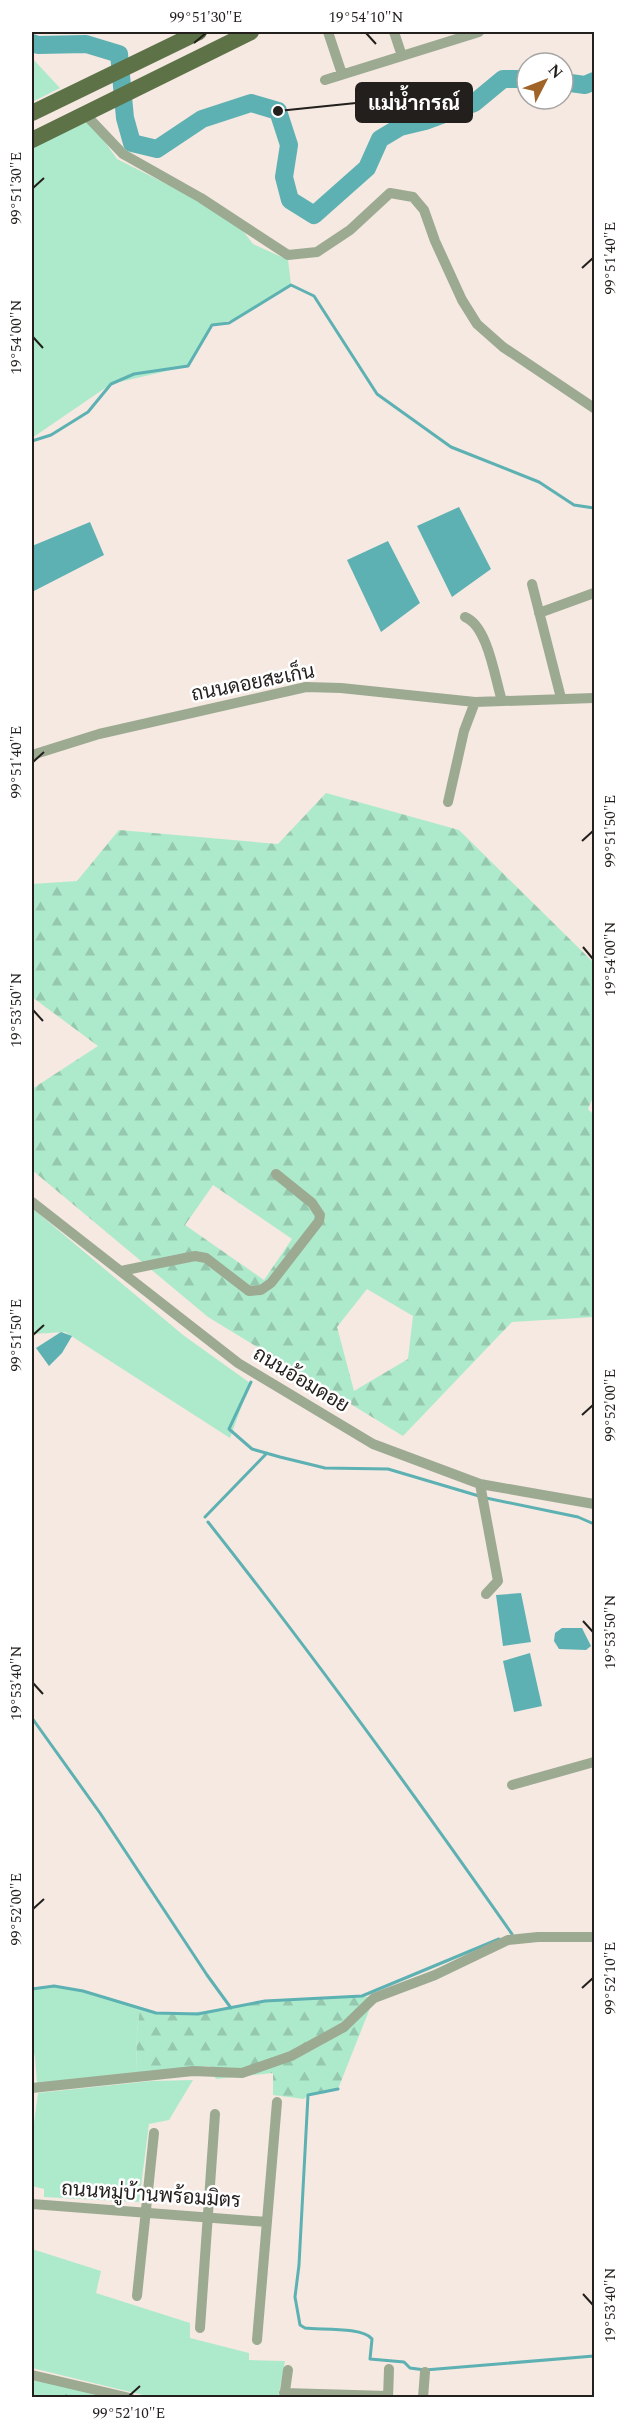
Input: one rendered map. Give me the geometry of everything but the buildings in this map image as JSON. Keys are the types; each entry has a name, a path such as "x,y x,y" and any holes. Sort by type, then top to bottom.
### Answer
{"main road":[{"path":"32,113 199,32"},
{"path":"32,140 251,32"}],"street":[{"path":"328,32 342,74"},
{"path":"394,32 402,56"},
{"path":"325,80 466,34 479,32"},
{"path":"85,114 123,154 201,198 274,248 288,255 316,252 350,230 390,193 413,197 424,210 439,251 462,300 477,324 503,347 594,408"},
{"path":"532,584 561,698"},
{"path":"539,613 594,593"},
{"path":"465,617 475,622 483,636 502,701"},
{"name":"ถนนดอยสะเก็น","path":"32,755 99,734 306,687 353,689 475,702 594,698"},
{"path":"448,802 464,731 475,702"},
{"path":"121,1271 195,1256 206,1258 249,1291 261,1290 271,1284 319,1221 320,1215 312,1203 276,1174"},
{"name":"ถนนอ้อมดอย","path":"32,1202 238,1363 373,1444 480,1484 594,1504"},
{"path":"480,1484 498,1581 486,1593"},
{"path":"512,1785 594,1762"},
{"path":"32,2088 193,2071 242,2073 291,2056 344,2027 374,1998 435,1975 508,1940 594,1936"},
{"path":"257,2340 277,2102"},
{"path":"200,2328 215,2114"},
{"path":"137,2296 154,2133"},
{"name":"ถนนหมู่บ้านพร้อมมิตร","path":"32,2204 267,2222"},
{"path":"288,2370 284,2395 388,2397 389,2369"},
{"path":"423,2397 424,2372"},
{"path":"32,2375 130,2397"}],"green space":[{"path":"32,58 60,88 32,102"},
{"path":"85,114 117,159 196,199 243,231 253,244 288,260 291,285 236,319 212,325 188,366 111,384 32,438 32,141"},
{"path":"326,793 459,830 594,963 594,1095 588,1109 594,1115 594,1317 512,1322 403,1436 208,1317 32,1170 32,1089 98,1046 32,997 32,884 77,881 119,830 278,844","holes":["213,1185 292,1239 264,1280 185,1225","367,1289 413,1316 408,1359 354,1391 337,1327"]},
{"path":"32,1208 183,1335 250,1383 230,1438 65,1332 32,1334"},
{"path":"54,1986 83,1991 140,2009 136,2074 37,2083 32,2046 32,1989"},
{"path":"362,1996 374,1998 338,2089 308,2095 304,2099 273,2095 273,2073 216,2079 209,2066 136,2074 140,2009 186,2013 276,2000"},
{"path":"193,2080 169,2120 149,2124 139,2202 44,2197 44,2189 32,2186 32,2138 38,2093 151,2081"},
{"path":"32,2249 101,2271 96,2293 190,2323 190,2338 249,2353 249,2360 285,2361 278,2398 151,2397 32,2368"},
{"path":"32,2380 123,2397 32,2397"}],"water":[{"path":"459,507 491,569 452,597 417,526"},
{"path":"90,522 104,555 32,592 32,546"},
{"path":"388,541 420,603 381,632 347,560"},
{"path":"61,1332 72,1336 62,1353 49,1366 36,1348"},
{"path":"521,1593 531,1642 503,1646 496,1595"},
{"path":"562,1628 582,1628 591,1646 586,1650 559,1649 554,1641 555,1633"},
{"path":"530,1653 542,1706 514,1712 503,1661"}],"waterway":[{"path":"32,43 38,45 86,44 119,54 125,118 132,143 157,149 202,119 251,103 278,111 289,145 284,177 290,200 314,215 367,168 380,139 400,127 425,121 474,103 503,79 515,79"},
{"path":"575,84 585,85 594,81"},
{"path":"32,441 51,435 88,412 111,384 134,374 188,366 212,325 229,323 291,285 314,296 377,394 451,447 539,482 574,505 594,508"},
{"path":"251,1382 229,1429 252,1449 325,1468 388,1469 479,1496"},
{"path":"205,1517 267,1453"},
{"path":"486,1498 578,1517 594,1524"},
{"path":"208,1522 363,1726 512,1934"},
{"path":"32,1718 100,1813 231,2008"},
{"path":"32,1989 54,1986 83,1991 156,2013 198,2014 265,2001 362,1996 499,1939"},
{"path":"338,2089 308,2095 299,2265 295,2297 300,2325 305,2328 360,2332 372,2339 370,2359 404,2362 410,2368 425,2370 594,2356"},
{"path":"66,2396 71,2398"}],"place":[{"name":"แม่น้ำกรณ์","path":"278,111"}]}
